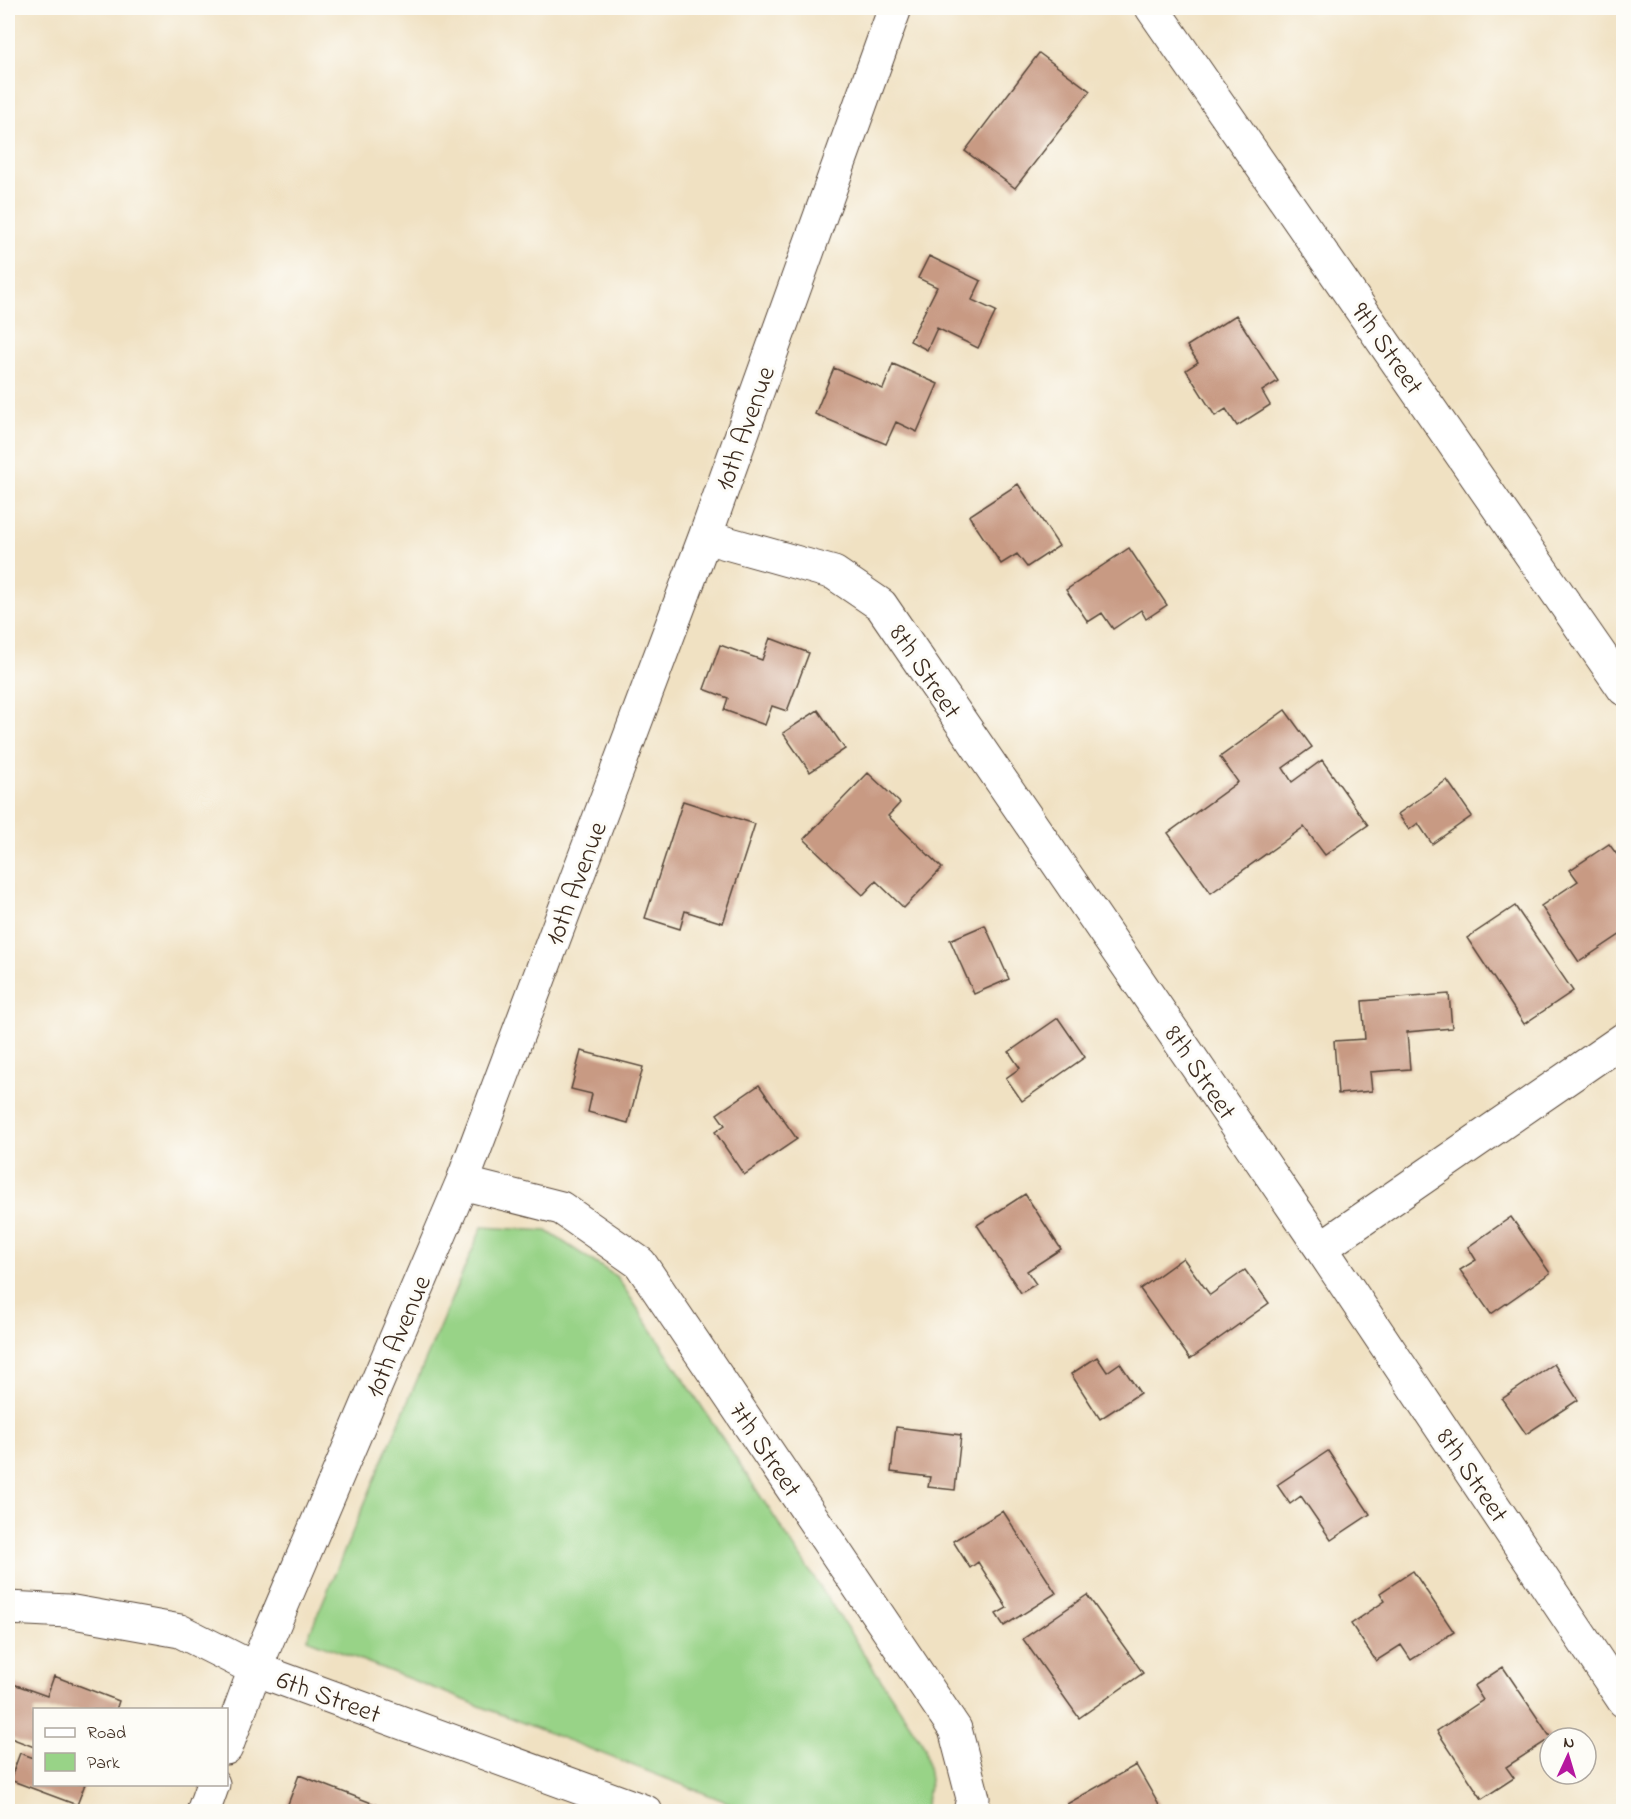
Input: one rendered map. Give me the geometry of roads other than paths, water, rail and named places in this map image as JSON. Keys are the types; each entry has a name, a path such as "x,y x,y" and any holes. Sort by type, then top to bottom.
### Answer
{"street":[{"name":"10th Avenue","path":"228,1743 255,1669 462,1183 705,537 895,8"},
{"name":"9th Street","path":"1152,8 1623,689"},
{"name":"8th Street","path":"705,537 834,573 881,605 1321,1248 1623,1701"},
{"path":"1321,1248 1623,1039"},
{"name":"7th Street","path":"462,1183 561,1208 640,1263 955,1729 973,1798 970,1812"},
{"name":"6th Street","path":"8,1608 68,1611 180,1631 255,1669 646,1812"},
{"path":"203,1812 213,1786"}]}
